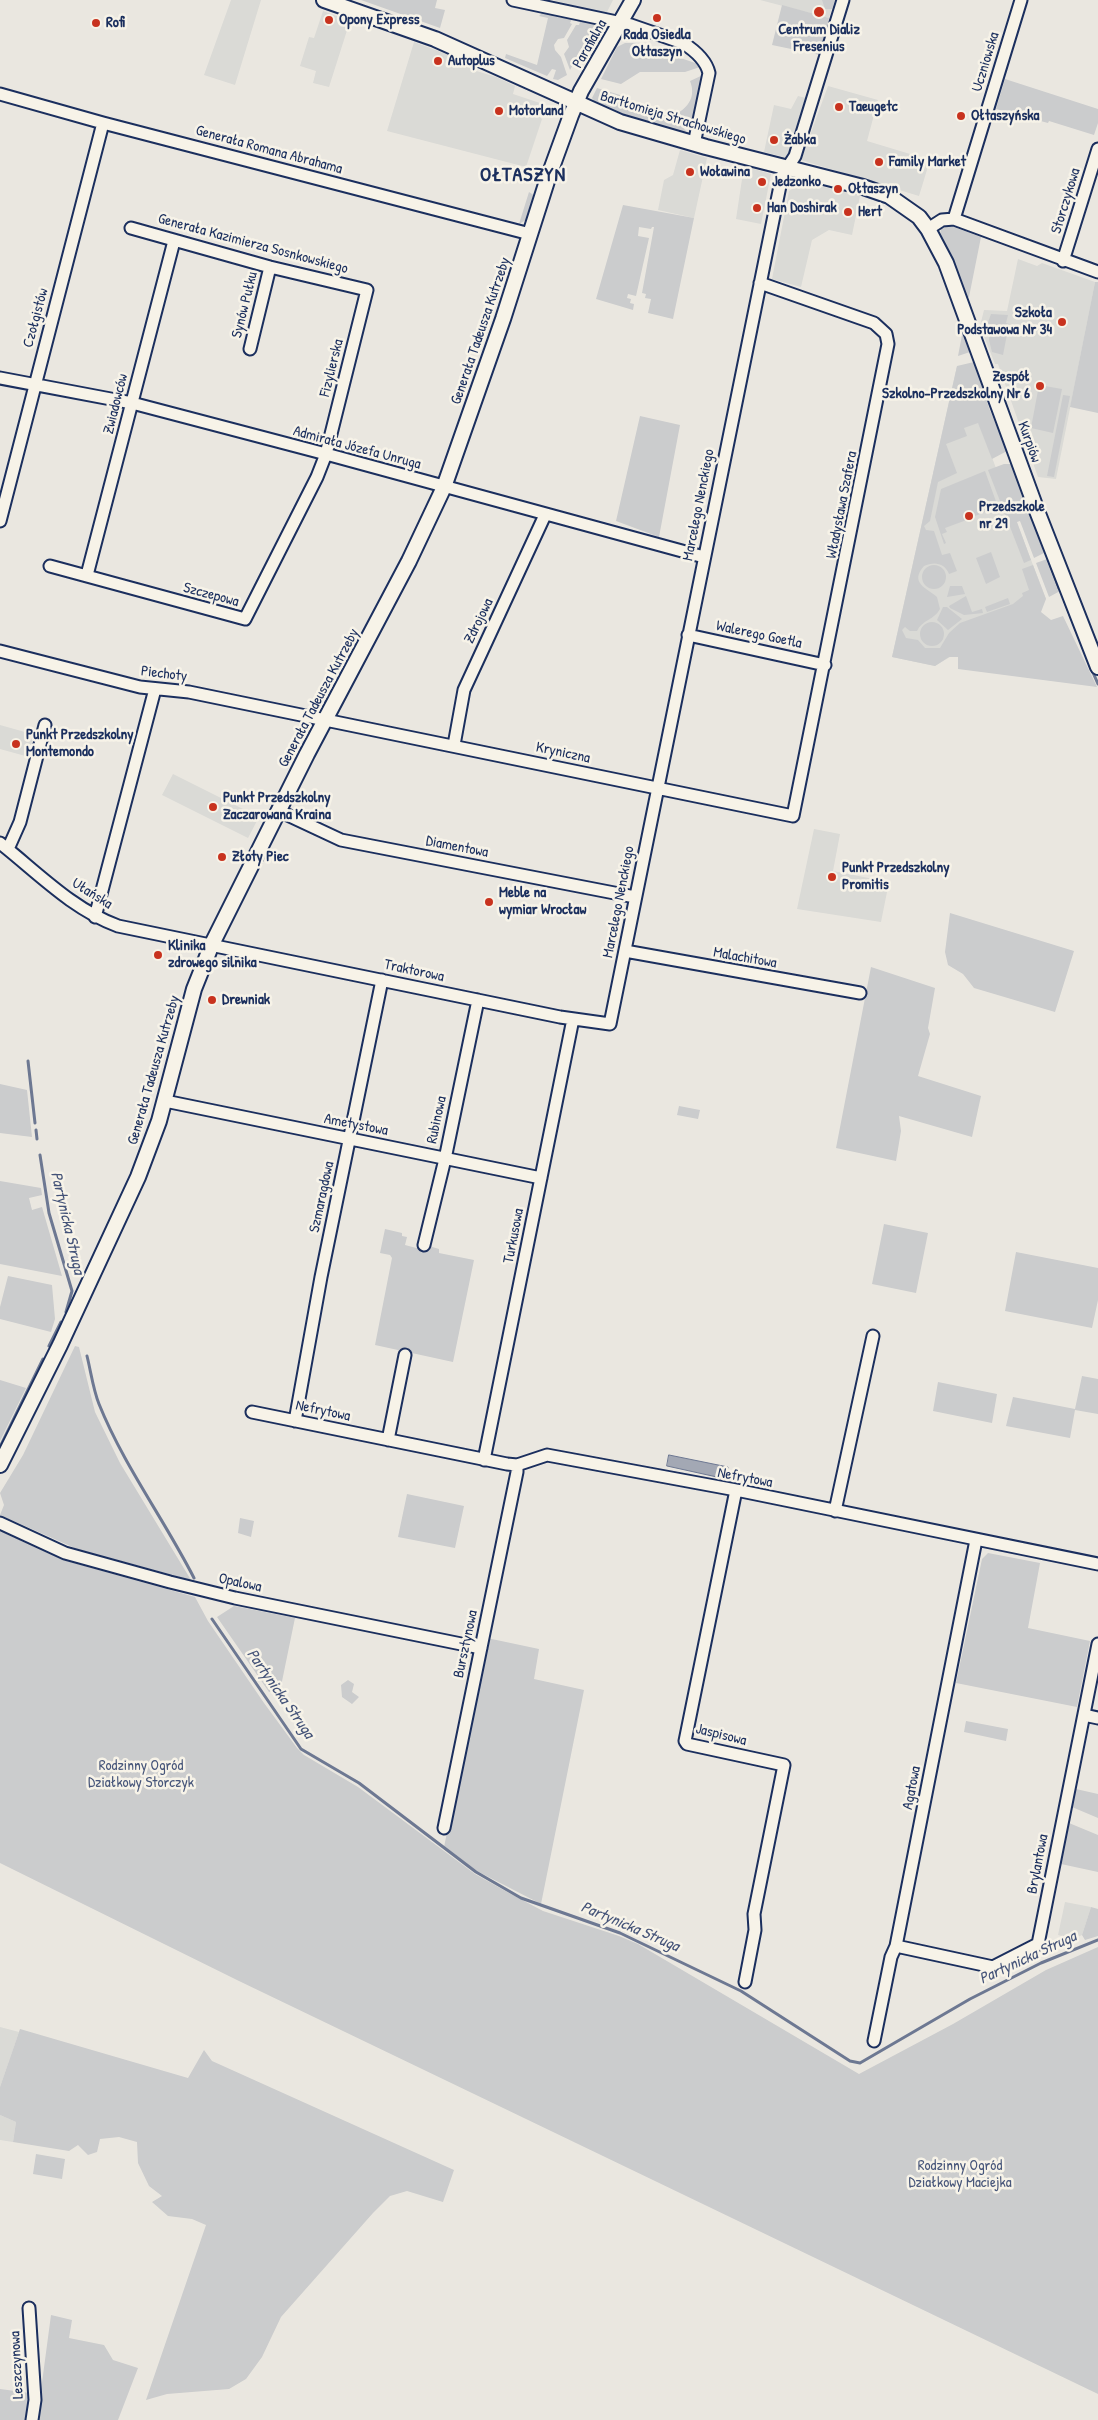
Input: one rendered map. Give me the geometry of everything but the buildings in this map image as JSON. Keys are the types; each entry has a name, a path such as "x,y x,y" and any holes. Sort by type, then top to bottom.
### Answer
{"street":[{"name":"Bartłomieja Strachowskiego","path":"324,0 435,39 620,122 695,140 889,196 912,210 928,229"},
{"path":"513,0 621,23 683,43 701,58 709,73 695,140"},
{"name":"Parafialna","path":"575,103 633,0"},
{"name":"Marcelego Nenckiego","path":"610,1024 782,176 795,156 843,0"},
{"name":"Uczniowska","path":"954,219 1022,0"},
{"name":"Generała Romana Abrahama","path":"0,94 103,123 530,234"},
{"name":"Generała Tadeusza Kutrzeby","path":"0,1465 140,1174 165,1101 186,1016 212,944 409,561 444,487 518,277 530,234 575,103"},
{"name":"Czołgistów","path":"0,521 103,123"},
{"name":"Storczykowa","path":"1064,261 1098,149"},
{"path":"928,229 942,220 954,219 1098,272"},
{"name":"Generała Kazimierza Sosnkowskiego","path":"131,228 270,267 367,290"},
{"name":"Kurpiów","path":"928,229 946,263 1098,667"},
{"name":"Zwiadowców","path":"87,576 174,241"},
{"name":"Synów Pułku","path":"250,349 270,267"},
{"name":"Władysława Szafera","path":"760,284 874,323 886,334 888,344 793,816"},
{"name":"Fizylierska","path":"326,454 367,290"},
{"name":"Admirała Józefa Unruga","path":"0,378 132,403 326,454 704,558"},
{"name":"Szczepowa","path":"50,566 245,619 318,477 326,454"},
{"name":"Zdrojowa","path":"454,745 464,690 545,515"},
{"name":"Walerego Goetla","path":"688,636 825,664"},
{"name":"Piechoty","path":"0,651 155,689 189,692 326,720"},
{"path":"96,917 155,689"},
{"name":"Kryniczna","path":"326,720 657,786 793,816"},
{"path":"4,846 20,822 46,725"},
{"name":"Diamentowa","path":"279,811 341,840 635,897"},
{"name":"Ułańska","path":"4,846 62,894 96,917 118,926 212,944"},
{"name":"Traktorowa","path":"212,944 478,1000 573,1019 610,1024"},
{"name":"Malachitowa","path":"624,951 860,992"},
{"name":"Szmaragdowa","path":"295,1421 382,980"},
{"name":"Rubinowa","path":"424,1245 445,1159 478,1000"},
{"name":"Turkusowa","path":"484,1460 573,1019"},
{"name":"Ametystowa","path":"165,1101 541,1178"},
{"path":"834,1511 873,1336"},
{"path":"388,1440 405,1355"},
{"name":"Nefrytowa","path":"252,1412 517,1466 546,1456 736,1490 1098,1564"},
{"name":"Bursztynowa","path":"444,1828 517,1466"},
{"name":"Jaspisowa","path":"736,1490 685,1741 687,1744 784,1765 754,1914 755,1930 745,1982"},
{"name":"Opalowa","path":"0,1523 65,1553 160,1579 235,1598 481,1648"},
{"name":"Agatowa","path":"874,2041 891,1957 896,1946 976,1540"},
{"name":"Brylantowa","path":"896,1946 993,1967 1038,1944 1098,1644"},
{"path":"1084,1715 1098,1718"},
{"name":"Leszczynowa","path":"28,2308 34,2400 32,2420"}],"shaded area":[{"path":"231,0 261,0 235,85 204,75"},
{"path":"553,0 613,0 606,14"},
{"name":"Centrum Dializ Fresenius","path":"760,0 834,0 829,18"},
{"path":"323,11 350,21 329,87 313,83 316,71 300,66 309,37 314,38"},
{"path":"414,42 470,63 470,69 496,77 515,86 513,94 540,103 537,115 542,119 526,167 387,131"},
{"path":"828,86 878,100 867,141 930,160 919,196 801,160"},
{"path":"798,96 806,98 788,158 764,152 774,105 791,109"},
{"path":"680,150 707,158 694,218 658,210 664,180 673,175"},
{"path":"744,166 771,174 761,224 736,219"},
{"path":"803,182 860,196 852,235 829,230 812,240 801,287 772,279 789,191"},
{"name":"Zespół Szkolno-Przedszkolny Nr 6","path":"1018,259 1037,266 1042,263 1095,282 1056,479 1038,477 998,364 995,364 980,326 984,310 1007,311"},
{"name":"Przedszkole nr 29","path":"957,366 1046,599 935,666 892,657"},
{"name":"Punkt Przedszkolny Montemondo","path":"0,725 32,734 33,739 29,757 0,749"},
{"name":"Punkt Przedszkolny Zaczarowana Kraina","path":"173,774 259,817 248,838 162,795"},
{"name":"Punkt Przedszkolny Promitis","path":"814,829 840,834 833,871 889,882 881,922 797,909"},
{"path":"669,1455 728,1467 726,1479 667,1466"},
{"path":"1065,1902 1091,1907 1082,1935 1073,1939 1058,1935"},
{"path":"0,2027 19,2032 0,2087"},
{"path":"0,2115 16,2122 13,2142 0,2140"}],"green space":[{"path":"361,0 437,0 435,8 445,10 440,28"},
{"path":"822,0 835,0 832,9 825,9"},
{"path":"782,5 829,18 820,55 772,45"},
{"path":"545,10 553,16 561,18 564,15 572,19 570,23 572,24 564,38 558,39 554,45 555,50 561,57 567,75 558,80 553,79 556,70 552,69 547,76 505,58 506,54 537,65 548,18 539,16"},
{"path":"579,18 596,22 570,70 564,54 569,47 567,40 576,25 579,25 580,22 576,21"},
{"path":"625,43 637,43 698,64 700,67 685,72 640,72 621,84 601,79 617,47"},
{"path":"703,75 694,126 688,129 676,114 685,108 692,96 690,81"},
{"path":"1005,79 1098,109 1098,123 1094,135 1049,121 1048,123 996,109"},
{"path":"597,88 620,95 637,112 672,116 686,131 682,133 599,107 592,98"},
{"path":"529,192 535,196 526,220 519,224"},
{"path":"623,205 694,218 673,319 648,313 651,299 645,298 646,294 642,293 654,227 651,229 639,227 638,236 649,238 636,296 628,294 627,298 631,299 630,303 634,304 633,310 596,299"},
{"path":"948,225 981,237 969,297 966,298 940,235 941,229"},
{"path":"1095,282 1098,282 1098,413 1070,407"},
{"path":"991,314 1008,315 1006,323 1009,324 1003,355 992,352 989,340 990,332 985,331"},
{"path":"962,335 970,352 958,356"},
{"path":"974,362 989,408 1007,451 992,459 978,423 964,428 967,436 946,444 957,473 938,482 930,521 924,526 926,530 934,531 942,555 950,553 957,571 949,574 945,567 935,563 924,566 918,577 919,581 937,597 940,609 935,616 922,624 917,631 910,631 905,627 902,630 906,638 918,640 925,648 940,648 949,633 960,623 1013,604 1023,596 1022,593 1029,590 1022,569 1033,565 1046,599 1041,612 1051,620 1063,616 1097,687 958,669 958,657 949,657 935,666 892,657 957,366"},
{"path":"1039,385 1062,389 1053,433 1031,428"},
{"path":"1063,395 1070,396 1054,477 1047,476"},
{"path":"640,416 680,425 659,537 616,521"},
{"path":"1004,464 1011,464 1044,553 1034,558 1020,521 1017,522 1031,560 1024,563 988,470"},
{"path":"985,471 998,507 975,516 974,514 972,518 945,528 947,532 942,534 946,543 944,544 935,517 941,489"},
{"path":"991,552 1000,577 986,584 976,558"},
{"path":"1050,558 1062,590 1049,597 1036,563"},
{"path":"934,565 942,569 946,577 942,585 934,589 926,585 922,577 926,569"},
{"path":"950,586 962,586 965,594 947,597"},
{"path":"966,596 972,612 982,609 983,613 964,615 950,608 949,606"},
{"path":"1008,598 1010,604 987,612 985,607"},
{"path":"943,607 947,607 962,619 948,630 937,620"},
{"path":"932,622 937,623 943,629 943,639 937,645 932,646 927,645 921,639 920,634 921,629 927,623"},
{"path":"950,913 1074,951 1055,1012 974,988 963,974 948,965 945,952"},
{"path":"871,967 935,988 928,1028 930,1034 918,1076 981,1096 972,1137 899,1116 901,1131 896,1161 836,1148"},
{"path":"0,1084 27,1090 32,1137 0,1133"},
{"path":"679,1106 700,1110 698,1119 677,1115"},
{"path":"0,1181 41,1188 42,1195 29,1198 32,1210 42,1207 62,1276 0,1264"},
{"path":"884,1224 928,1233 916,1293 872,1284"},
{"path":"385,1229 402,1233 402,1236 407,1237 405,1245 424,1250 429,1246 439,1249 439,1253 474,1260 453,1362 375,1345 392,1258 390,1255 380,1253"},
{"path":"1016,1252 1098,1268 1098,1300 1092,1328 1005,1311"},
{"path":"8,1276 52,1285 55,1319 51,1332 0,1319 0,1307"},
{"path":"75,1346 79,1347 95,1412 120,1463 191,1580 77,1549 0,1515 4,1505 0,1493 23,1455"},
{"path":"1082,1376 1098,1379 1098,1414 1075,1410 1070,1438 1006,1426 1013,1397 1075,1409"},
{"path":"0,1380 26,1388 0,1441"},
{"path":"938,1382 997,1394 992,1423 933,1411"},
{"path":"407,1494 464,1506 455,1548 398,1537"},
{"path":"240,1518 254,1521 251,1537 238,1533"},
{"path":"0,1531 63,1560 195,1597 208,1621 264,1703 304,1755 358,1787 475,1874 543,1911 638,1944 859,2074 953,2024 1046,1970 1098,1947 1098,2394 239,1981 0,1863"},
{"path":"988,1553 1040,1563 1028,1628 1090,1641 1077,1707 956,1683 982,1559"},
{"path":"234,1606 295,1618 280,1691 269,1692 217,1617"},
{"path":"487,1638 539,1649 534,1679 584,1690 541,1904 477,1871 444,1847"},
{"path":"348,1680 354,1684 352,1692 359,1697 352,1704 342,1697 341,1685"},
{"path":"966,1721 1008,1729 1006,1741 964,1732"},
{"path":"1076,1789 1098,1794 1098,1818 1072,1807"},
{"path":"1069,1823 1098,1835 1098,1872 1061,1864"},
{"path":"1091,1907 1098,1909 1098,1936 1085,1940 1082,1935"},
{"path":"20,2029 188,2078 204,2050 212,2061 454,2170 443,2202 407,2191 390,2196 281,2317 262,2357 246,2379 229,2389 167,2394 146,2400 206,2225 192,2219 168,2216 152,2202 162,2196 149,2186 138,2163 137,2142 119,2137 100,2139 97,2152 88,2155 78,2145 69,2151 13,2142 16,2122 0,2115 0,2087"},
{"path":"36,2154 65,2159 62,2179 33,2174"},
{"path":"51,2315 72,2320 69,2338 104,2345 113,2360 138,2368 118,2420 37,2420"},
{"path":"0,2389 30,2393 27,2420 0,2420"}],"waterway":[{"path":"1049,561 1059,588"},
{"path":"1065,602 1089,662"},
{"path":"1091,668 1098,684"},
{"name":"Partynicka Struga","path":"28,1061 35,1123"},
{"name":"Partynicka Struga","path":"36,1130 37,1139"},
{"name":"Partynicka Struga","path":"40,1155 49,1213 72,1291 66,1312"},
{"path":"49,1346 61,1322"},
{"name":"Partynicka Struga","path":"87,1356 97,1398 109,1427 132,1471 194,1578"},
{"path":"0,1447 43,1359"},
{"name":"Partynicka Struga","path":"212,1619 301,1749 359,1783 476,1872 521,1898 620,1933 741,1991 850,2061 860,2063 970,1999 1041,1963 1098,1940"}],"place":[{"name":"Centrum Dializ Fresenius","path":"819,12"},
{"name":"Rada Osiedla Ołtaszyn","path":"657,18"},
{"name":"Opony Express","path":"329,20"},
{"name":"Rofi","path":"96,23"},
{"name":"Autoplus","path":"438,61"},
{"name":"Taeugetc","path":"839,107"},
{"name":"Motorland","path":"499,111"},
{"name":"Ołtaszyńska","path":"961,116"},
{"name":"Żabka","path":"774,140"},
{"name":"Family Market","path":"879,162"},
{"name":"Woławina","path":"690,172"},
{"name":"Jedzonko","path":"762,182"},
{"name":"Ołtaszyn","path":"838,189"},
{"name":"Han Doshirak","path":"757,208"},
{"name":"Hert","path":"848,212"},
{"name":"Szkoła Podstawowa Nr 34","path":"1062,322"},
{"name":"Zespół Szkolno-Przedszkolny Nr 6","path":"1040,386"},
{"name":"Przedszkole nr 29","path":"969,516"},
{"name":"Punkt Przedszkolny Montemondo","path":"16,744"},
{"name":"Punkt Przedszkolny Zaczarowana Kraina","path":"213,807"},
{"name":"Złoty Piec","path":"222,857"},
{"name":"Punkt Przedszkolny Promitis","path":"832,877"},
{"name":"Meble na wymiar Wrocław","path":"489,902"},
{"name":"Klinika zdrowego silnika","path":"158,955"},
{"name":"Drewniak","path":"212,1000"}],"district":[{"name":"OŁTASZYN","path":"523,176"}],"park label":[{"name":"Rodzinny Ogród Działkowy Storczyk","path":"141,1774"},
{"name":"Rodzinny Ogród Działkowy Maciejka","path":"960,2174"}]}
